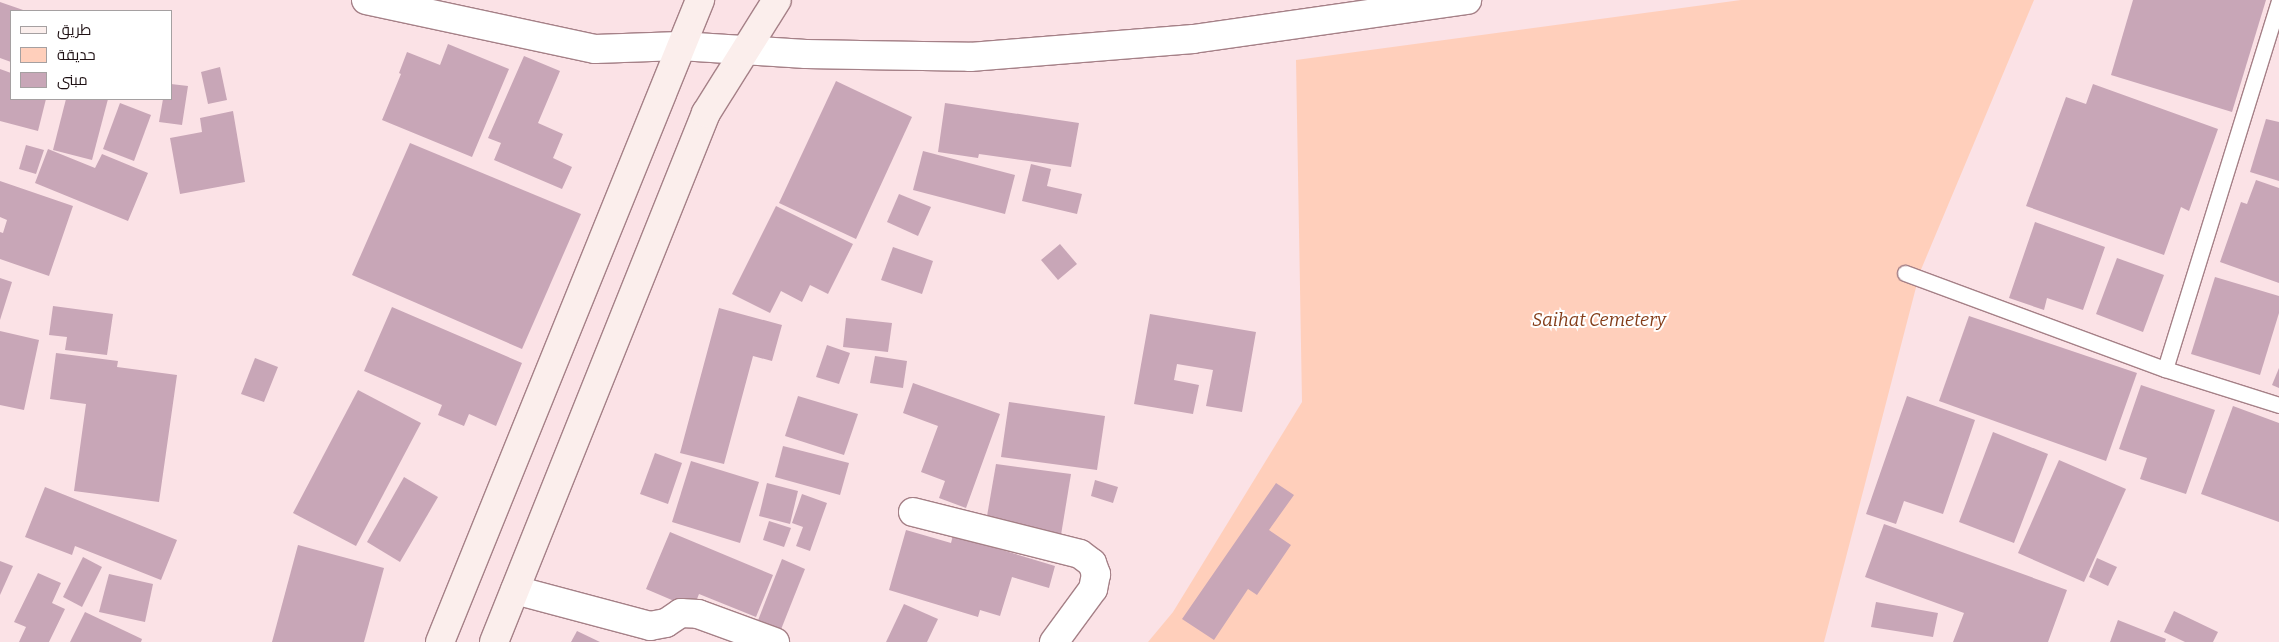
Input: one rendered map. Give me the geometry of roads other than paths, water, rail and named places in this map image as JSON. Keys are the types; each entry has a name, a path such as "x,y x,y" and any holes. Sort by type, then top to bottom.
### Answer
{"main road":[{"path":"440,642 700,0"},
{"path":"494,642 706,113 748,50 776,0"}],"street":[{"path":"366,0 595,49 680,46 806,54 970,57 1193,39 1467,0"},
{"path":"913,512 1080,554 1092,563 1096,574 1093,588 1054,642"},
{"path":"515,590 650,626 666,623 681,613 698,614 775,642"}],"lane":[{"path":"2164,369 2279,1"},
{"path":"1905,273 2164,369 2279,405"}],"park label":[{"name":"Saihat Cemetery","path":"1599,320"}]}
